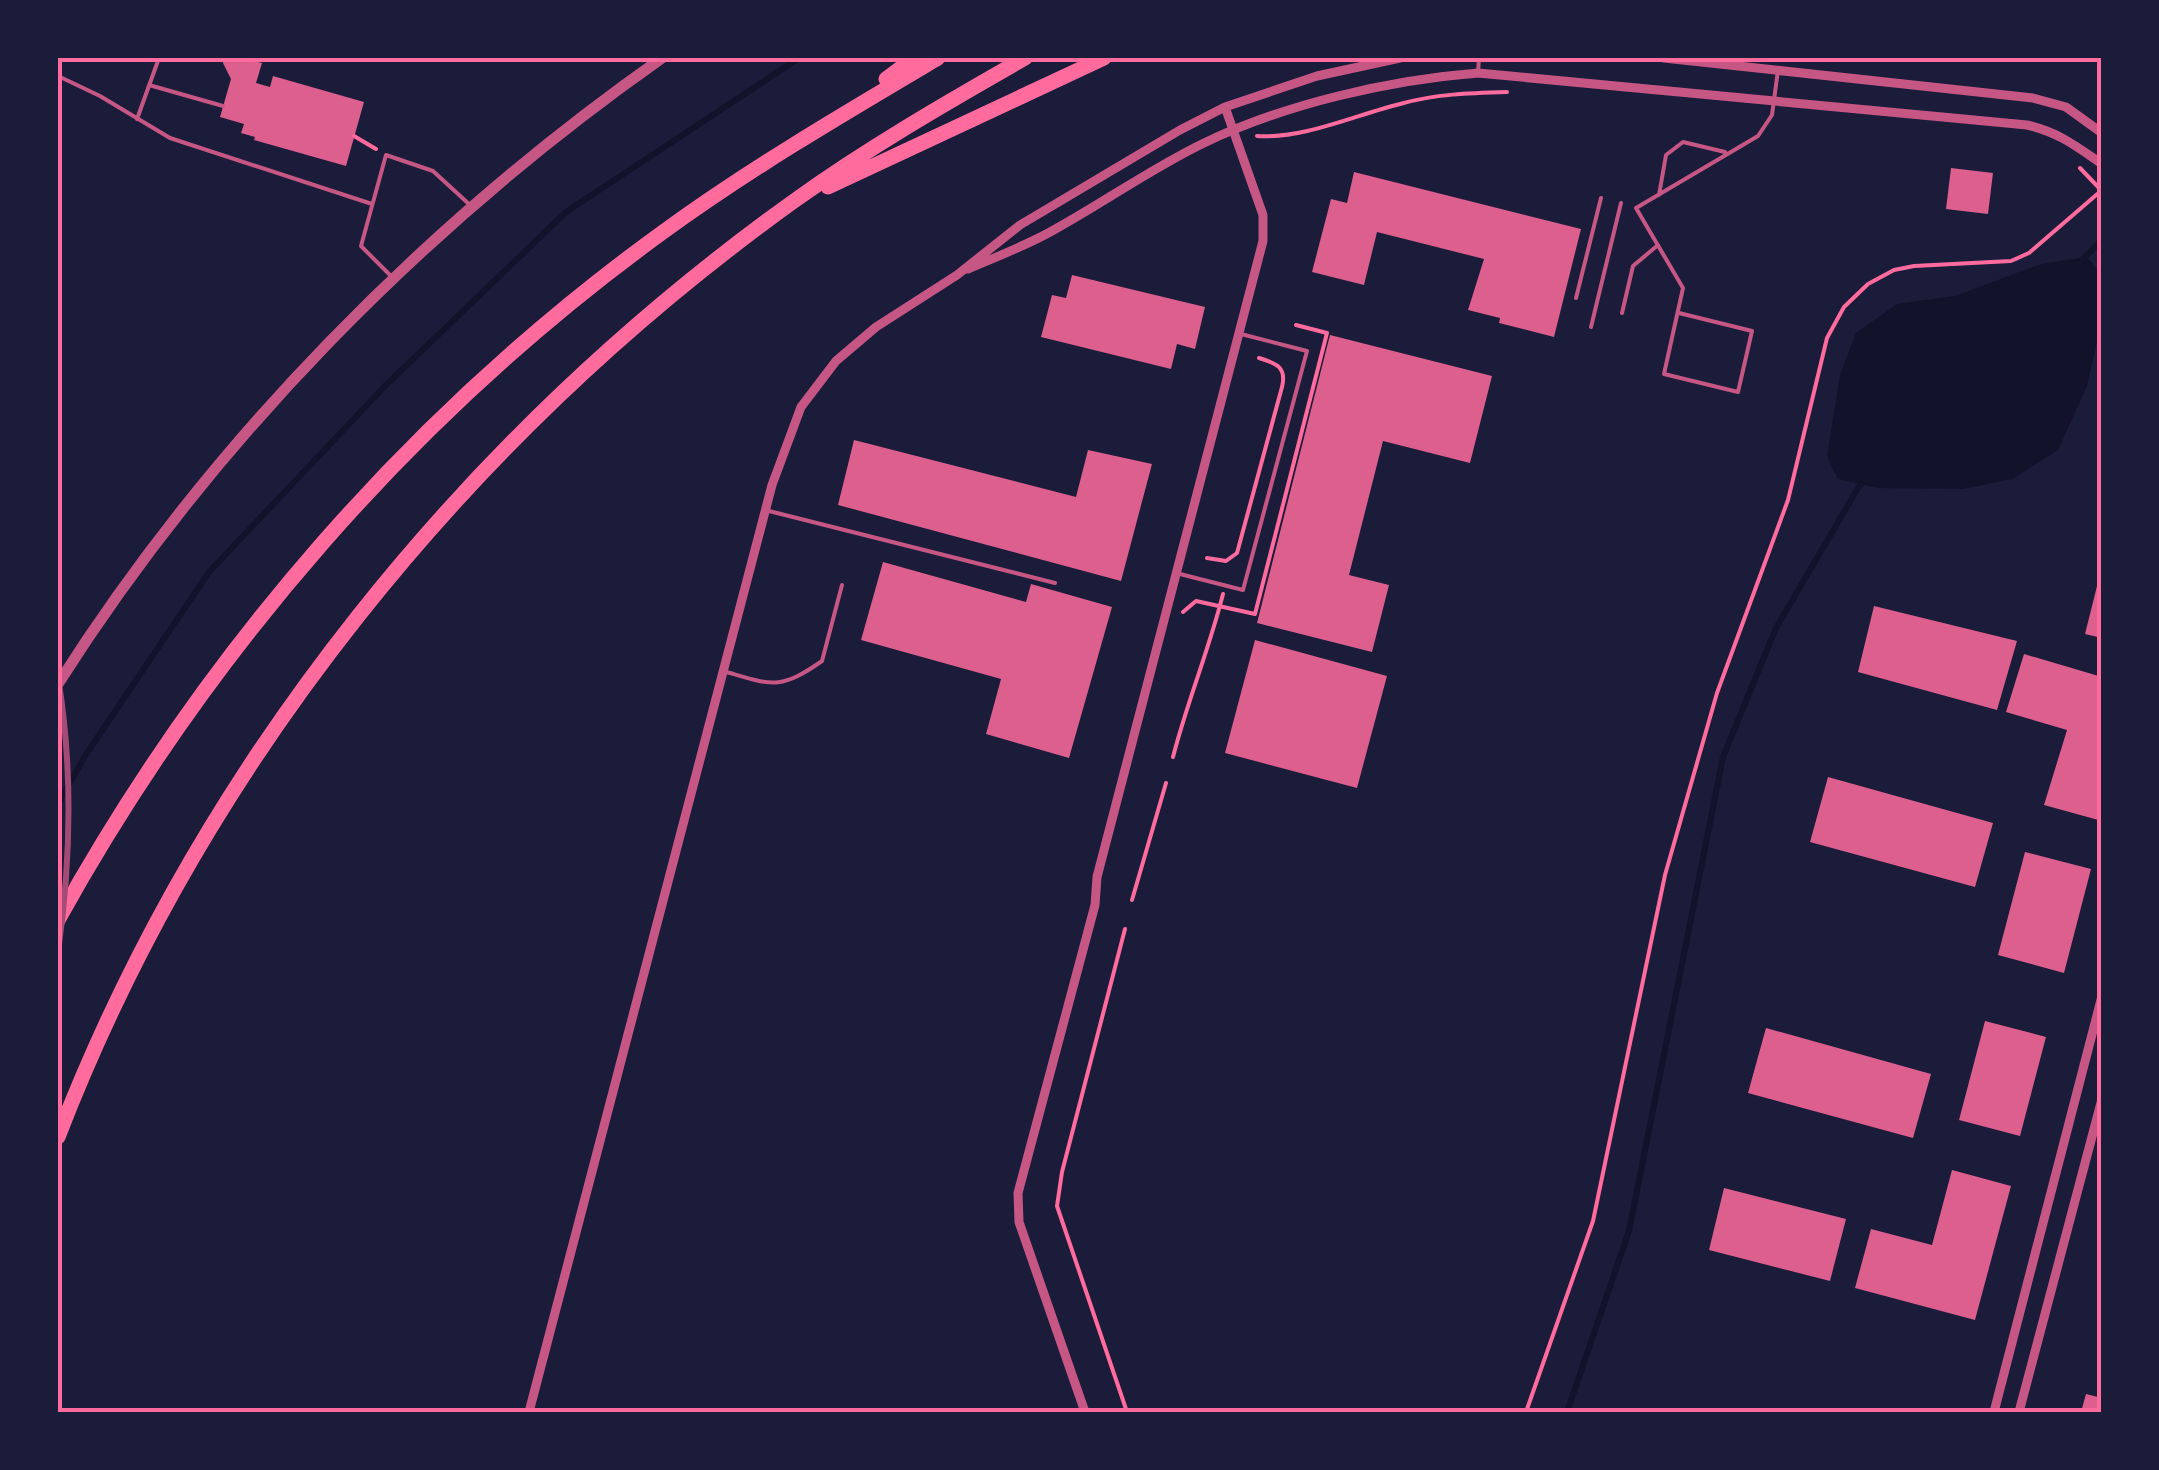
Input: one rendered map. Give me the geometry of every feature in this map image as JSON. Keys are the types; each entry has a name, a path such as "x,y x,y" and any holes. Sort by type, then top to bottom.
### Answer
{"highway":[{"path":"824,127 914,58"},
{"path":"58,920 128,801 216,674 304,564 403,456 504,360 601,278 726,188 938,58"},
{"path":"58,1137 120,996 196,854 268,741 352,623 426,534 529,426 639,323 780,212 901,130 1025,58"},
{"path":"780,212 1104,58"}],"street":[{"path":"58,684 147,556 208,479 307,367 473,209 566,130 662,58"},
{"path":"529,1412 766,510 793,424 826,372 864,337 1020,225 1180,130 1225,108 1317,76 1400,58"},
{"path":"1664,58 2033,98 2066,107 2102,133"},
{"path":"956,274 1029,243 1190,150 1234,130 1373,89 1478,74 2027,125 2051,130 2071,140 2102,164"},
{"path":"1084,1412 1019,1222 1018,1193 1094,906 1096,877 1241,334 1264,228 1260,203 1225,108"},
{"path":"1994,1412 2102,996"},
{"path":"2019,1412 2102,1100"},
{"path":"2046,1210 2071,1216"}],"lane":[{"path":"136,120 158,60 146,58"},
{"path":"1478,74 1479,58"},
{"path":"1678,313 1752,332 1738,392 1664,374 1683,288 1636,208 1758,136 1772,115 1778,70"},
{"path":"58,76 193,148 372,204"},
{"path":"149,85 223,106"},
{"path":"1660,195 1666,155 1684,142 1726,152"},
{"path":"395,280 362,246 386,155 433,171 473,209"},
{"path":"1576,298 1601,198"},
{"path":"1591,327 1621,204"},
{"path":"1622,313 1634,266 1658,245"},
{"path":"1176,573 1243,590 1307,350 1241,334"},
{"path":"766,510 1055,583"},
{"path":"723,671 765,683 791,682 822,661 842,585"}],"path":[{"path":"1234,130 1261,138 1452,93 1521,92"},
{"path":"354,136 386,155"},
{"path":"1526,1412 1593,1221 1664,875 1717,693 1788,500 1827,338 1844,308 1868,284 1894,270 2011,262 2029,253 2101,190 2080,168"},
{"path":"1206,558 1226,561 1237,553 1277,405 1284,372 1276,364 1259,358"},
{"path":"1173,757 1184,711 1203,667 1220,605 1196,601 1180,616"},
{"path":"1132,900 1166,784"},
{"path":"1125,929 1062,1172 1058,1206 1127,1412"}],"shaded area":[{"path":"2087,257 2101,275 2101,323 2087,386 2058,450 2012,479 1963,489 1878,488 1838,479 1827,457 1840,375 1856,333 1897,304 1955,296 2041,264"}],"building":[{"path":"224,58 262,63 256,83 270,87 273,76 364,102 346,166 254,140 255,137 241,133 244,124 220,117 231,79"},
{"path":"1951,168 1993,173 1988,214 1946,209"},
{"path":"1354,172 1581,229 1554,337 1499,323 1500,318 1468,310 1484,259 1377,232 1364,285 1312,272 1331,199 1347,203"},
{"path":"1072,275 1205,307 1195,349 1177,344 1171,369 1041,337 1052,295 1066,298"},
{"path":"1330,335 1492,376 1470,463 1383,441 1349,575 1389,585 1372,652 1257,623"},
{"path":"854,440 1076,497 1088,450 1152,464 1121,581 838,505"},
{"path":"883,562 1026,602 1031,584 1112,607 1069,758 986,734 1001,679 861,640"},
{"path":"2102,574 2102,638 2085,634"},
{"path":"1874,606 2017,641 1997,710 1858,672"},
{"path":"1255,640 1387,676 1357,788 1225,753"},
{"path":"2024,654 2102,677 2102,821 2044,805 2067,730 2006,712"},
{"path":"1828,777 1993,823 1975,887 1810,842"},
{"path":"2025,852 2091,869 2064,973 1998,955"},
{"path":"1985,1021 2046,1037 2020,1136 1959,1120"},
{"path":"1766,1028 1931,1074 1913,1138 1748,1093"},
{"path":"1952,1170 2011,1186 1975,1320 1855,1288 1871,1229 1932,1245"},
{"path":"1724,1188 1846,1219 1830,1281 1709,1250"},
{"path":"2086,1394 2102,1398 2102,1412 2081,1412"}],"waterway":[{"path":"58,804 85,756 209,572 385,386 566,212 799,58"},
{"path":"2079,263 2100,242"},
{"path":"1567,1412 1629,1231 1723,757 1776,628 1867,478"}],"railway":[{"path":"58,677 68,814 58,952"}]}
